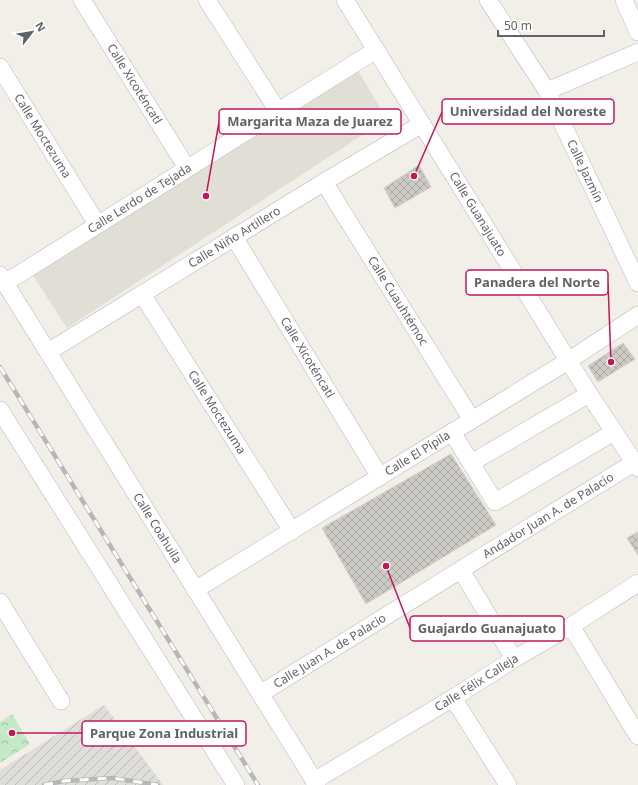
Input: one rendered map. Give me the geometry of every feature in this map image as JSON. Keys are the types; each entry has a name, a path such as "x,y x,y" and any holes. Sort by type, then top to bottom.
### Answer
{"street":[{"name":"Calle Xicoténcatl","path":"82,0 187,168"},
{"path":"206,0 278,111"},
{"name":"Calle Guanajuato","path":"345,0 588,394 636,465"},
{"name":"Calle Jazmín","path":"488,0 547,91 638,283"},
{"path":"624,0 638,32"},
{"name":"Calle Lerdo de Tejada","path":"2,279 97,224 376,50"},
{"path":"547,91 638,52"},
{"name":"Calle Moctezuma","path":"0,67 97,224"},
{"name":"Calle Niño Artillero","path":"48,352 324,182 422,124"},
{"name":"Calle Cuauhtémoc","path":"324,182 472,420"},
{"name":"Calle Xicoténcatl","path":"234,237 380,477"},
{"name":"Calle Coahuila","path":"2,279 316,783"},
{"name":"Calle Moctezuma","path":"142,294 292,531"},
{"name":"Calle El Pípila","path":"195,590 568,361 638,315"},
{"path":"471,463 588,394"},
{"path":"0,410 236,785"},
{"path":"452,432 495,502 614,432"},
{"name":"Andador Juan A. de Palacio","path":"461,570 636,465"},
{"path":"461,570 514,659"},
{"name":"Calle Juan A. de Palacio","path":"260,694 461,570"},
{"name":"Calle Félix Calleja","path":"316,783 638,583"},
{"path":"0,602 62,700"},
{"path":"571,626 638,736"},
{"path":"453,698 508,785"}],"shaded area":[{"path":"354,64 387,119 67,328 28,268"},
{"path":"104,705 163,785 0,785 0,770"}],"green space":[{"path":"12,714 30,744 0,763 0,722"}],"building":[{"path":"419,165 431,187 395,208 384,188"},
{"path":"623,343 635,359 598,382 588,366"},
{"path":"451,454 496,525 366,604 322,528"},
{"path":"638,532 638,555 627,538"}],"railway":[{"path":"0,367 258,785"},
{"path":"44,785 64,781 112,778 158,785"}],"place":[{"name":"Universidad del Noreste","path":"414,176"},
{"name":"Margarita Maza de Juarez","path":"206,196"},
{"name":"Panadera del Norte","path":"611,362"},
{"name":"Guajardo Guanajuato","path":"386,566"},
{"name":"Parque Zona Industrial","path":"12,733"}]}
